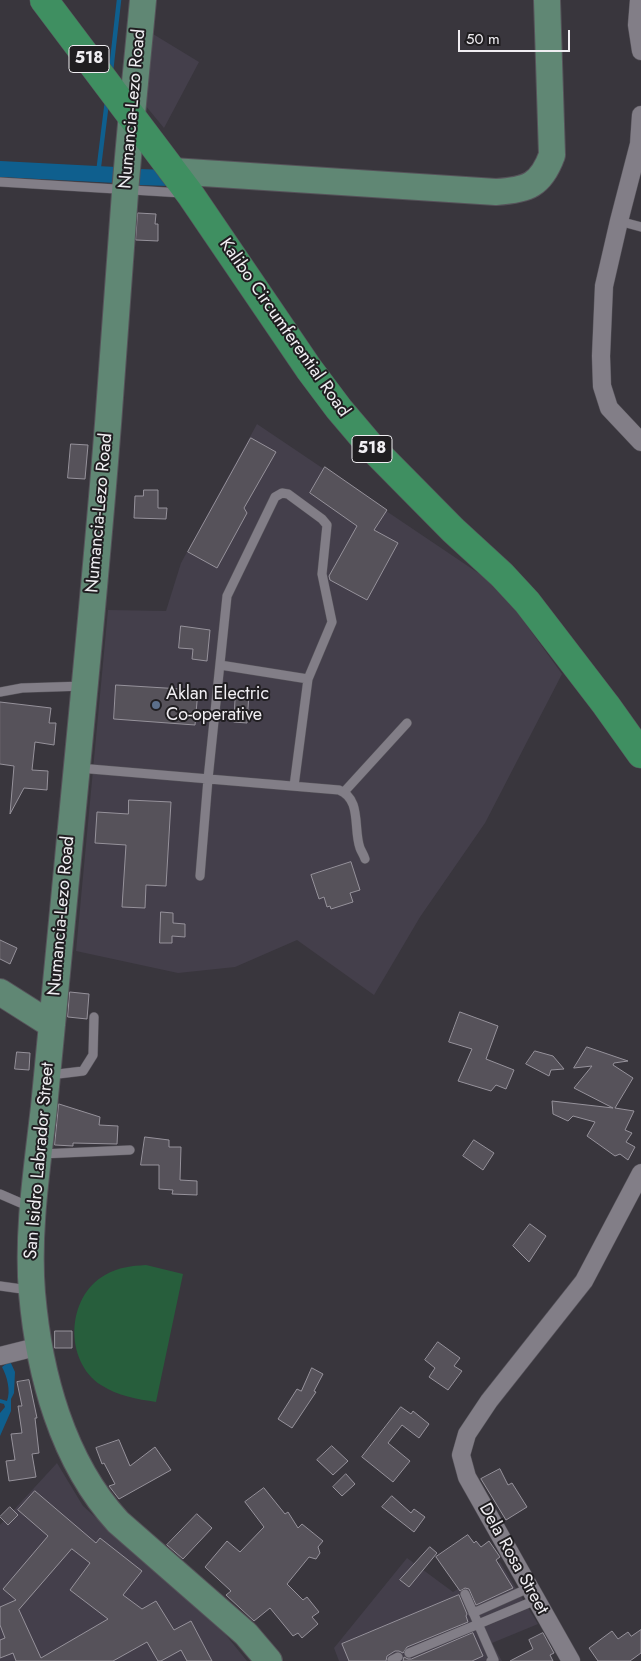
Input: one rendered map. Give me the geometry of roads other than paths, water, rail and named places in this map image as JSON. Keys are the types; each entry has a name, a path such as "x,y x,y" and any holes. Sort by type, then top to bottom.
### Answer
{"main road":[{"name":"Kalibo Circumferential Road","path":"44,0 190,194 339,409 385,462 453,530 502,574 527,602 641,754"},
{"name":"Numancia-Lezo Road","path":"52,1025 106,450 125,190 143,0"},
{"path":"172,171 496,192 518,190 528,186 546,172 552,155 547,0"},
{"path":"0,992 52,1025"},
{"name":"San Isidro Labrador Street","path":"52,1025 30,1251 32,1290 48,1386 78,1466 103,1505 118,1522 246,1634 269,1661"}],"street":[{"path":"639,0 637,25 641,51"},
{"path":"641,115 639,144 604,286 601,356 602,386 609,408 641,442"},
{"name":"Dela Rosa Street","path":"571,1661 468,1478 461,1455 467,1434 489,1401 584,1281 641,1174"},
{"path":"0,1356 40,1346"}],"lane":[{"path":"0,182 190,194"},
{"path":"619,221 641,227"},
{"path":"200,876 227,596 275,497 285,493 326,521 328,528 322,574 332,622 308,679 294,786"},
{"path":"220,665 308,679"},
{"path":"0,692 22,688 84,686"},
{"path":"344,792 408,723"},
{"path":"76,768 208,778 344,792 353,802 360,847 366,858"},
{"path":"47,1075 83,1071 93,1055 94,1018"},
{"path":"39,1154 130,1150"},
{"path":"0,1194 33,1208"},
{"path":"0,1286 32,1290"},
{"path":"465,1594 494,1660 491,1661"},
{"path":"473,1613 532,1594"},
{"path":"409,1653 478,1624 532,1594"}],"water":[{"path":"10,1361 15,1372 14,1393 11,1399 11,1411 0,1436 0,1413 5,1407 4,1404 0,1403 0,1399 7,1401 9,1393 7,1379 2,1367"}],"waterway":[{"path":"111,71 119,0"},
{"path":"98,174 107,101"},
{"path":"0,169 116,175"},
{"path":"138,177 170,178"}],"place":[{"name":"Aklan Electric Co-operative","path":"156,705"}]}
